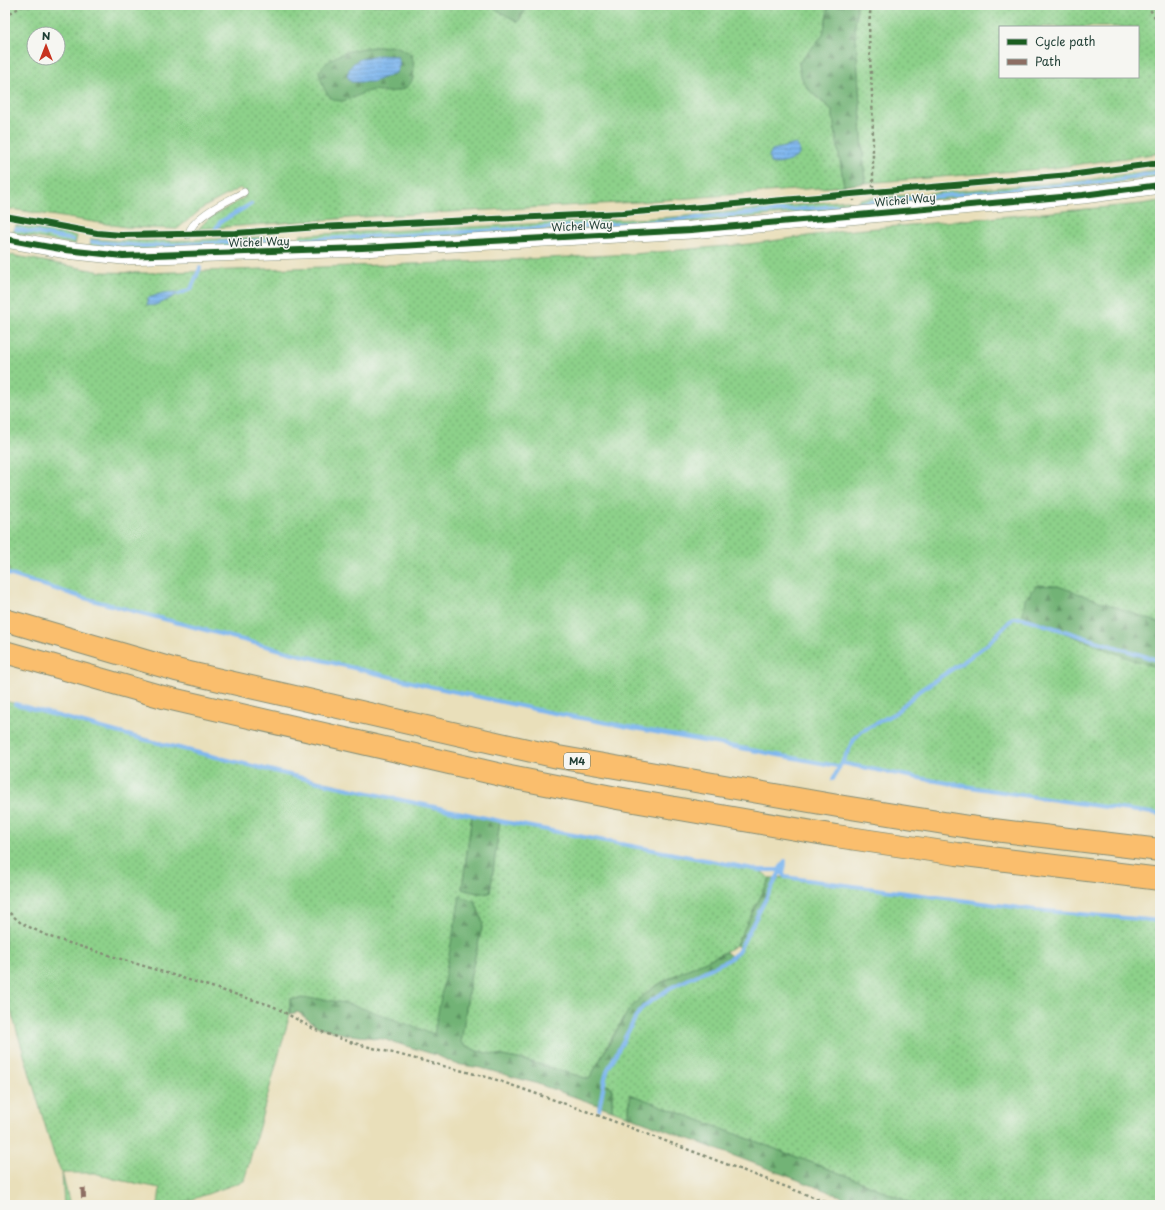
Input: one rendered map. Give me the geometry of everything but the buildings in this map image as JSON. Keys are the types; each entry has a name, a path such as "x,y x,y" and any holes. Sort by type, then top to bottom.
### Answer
{"highway":[{"name":"M4","path":"5,620 176,670 558,757 838,806 969,827 1160,850"},
{"path":"5,652 164,697 488,772 617,798 836,836 957,854 1160,879"}],"street":[{"name":"Wichel Way","path":"5,238 66,250 123,256 362,248 691,230 1090,195 1160,184"}],"lane":[{"path":"188,235 192,226 202,218 244,192"}],"path":[{"path":"5,16 24,5"},
{"path":"866,192 872,107 868,50 868,28 871,5"},
{"path":"1147,5 1160,25"},
{"path":"846,194 881,191"},
{"path":"5,909 21,923 50,937 273,1006 314,1029 350,1042 501,1082 597,1115 834,1205"}],"green space":[{"path":"5,5 829,5 823,35 799,63 802,79 806,86 832,110 844,186 637,202 377,216 198,229 208,219 245,197 244,192 240,188 204,207 177,229 126,227 5,208"},
{"path":"493,5 529,5 518,22 495,9"},
{"path":"829,5 857,5 855,26 865,183 844,186 832,110 814,95 806,85 802,79 799,63 823,35"},
{"path":"857,5 1160,5 1160,153 1053,168 865,183 855,26"},
{"path":"396,46 412,54 414,70 412,81 404,89 388,92 374,90 343,101 332,98 325,90 319,72 334,58 353,50"},
{"path":"1160,169 1160,176 1117,183 857,207 857,202 860,199 1087,180"},
{"path":"847,200 851,203 852,208 675,224 298,244 300,235 675,217"},
{"path":"1160,201 1160,814 1041,799 842,763 837,766 543,711 424,685 292,653 84,598 9,574 9,567 5,566 5,254 102,272 146,273 441,263 634,254 749,244 844,231"},
{"path":"16,225 77,236 75,245 13,233"},
{"path":"286,236 287,245 155,251 90,247 91,239 164,241"},
{"path":"1037,585 1058,586 1160,623 1160,668 1133,660 1040,623 1023,614 1025,599"},
{"path":"5,701 238,761 472,815 462,889 477,893 490,893 500,821 759,870 770,878 736,945 664,981 643,996 633,1006 617,1029 589,1079 528,1061 477,1051 461,1043 471,974 483,923 475,901 434,1034 405,1024 290,999 290,1014 244,1181 176,1205 158,1205 160,1188 114,1179 95,1173 62,1173 54,1155 5,991"},
{"path":"472,815 500,821 490,893 477,893 462,889"},
{"path":"785,877 1036,910 1160,921 1160,1205 916,1205 847,1176 629,1094 629,1116 612,1110 612,1087 604,1084 605,1078 618,1047 634,1021 643,1009 668,989 683,980 719,965 738,952 777,878"},
{"path":"770,878 777,878 740,949 736,945"},
{"path":"460,896 475,901 483,923 471,974 461,1043 477,1051 528,1061 589,1079 628,1011 640,998 653,988 679,973 726,952 732,957 715,967 669,987 644,1008 634,1020 618,1047 605,1078 604,1084 612,1087 612,1110 535,1083 481,1068 456,1064 436,1055 383,1039 344,1034 316,1026 298,1012 290,1014 290,999 310,998 329,1000 364,1009 434,1034"},
{"path":"630,1094 847,1176 916,1205 864,1205 629,1116"},
{"path":"62,1173 70,1205 64,1205"}],"water":[{"path":"379,55 397,56 400,64 396,73 373,82 351,82 347,76 351,66 355,62 363,58"},
{"path":"796,144 799,148 799,155 782,163 770,163 769,156 772,150"},
{"path":"176,292 179,294 163,302 151,306 147,305 148,298 163,293"}],"waterway":[{"path":"860,203 1111,181 1160,172"},
{"path":"215,230 220,222 251,204"},
{"path":"302,240 641,223 848,205"},
{"path":"16,229 73,240"},
{"path":"92,242 144,246 283,240"},
{"path":"179,294 191,289 200,268"},
{"path":"5,573 84,598 292,653 424,685 543,711 837,766"},
{"path":"833,779 855,738 862,731 895,713 919,691 989,643 1013,618 1023,618 1160,661"},
{"path":"15,704 142,739 327,784 500,821 759,870 779,870 785,861"},
{"path":"842,763 1000,792 1160,814"},
{"path":"785,864 783,874 785,877 1036,910 1160,921"},
{"path":"599,1109 608,1069 637,1015 644,1006 670,988 728,960 738,952 782,868"}],"marked path":[{"path":"83,1188 84,1205"}],"cycle path":[{"path":"5,216 97,233 121,235 236,233 319,227 623,213 1070,175 1160,163"},
{"path":"5,239 66,250 123,256 362,248 691,230 1083,195 1160,185"}]}
